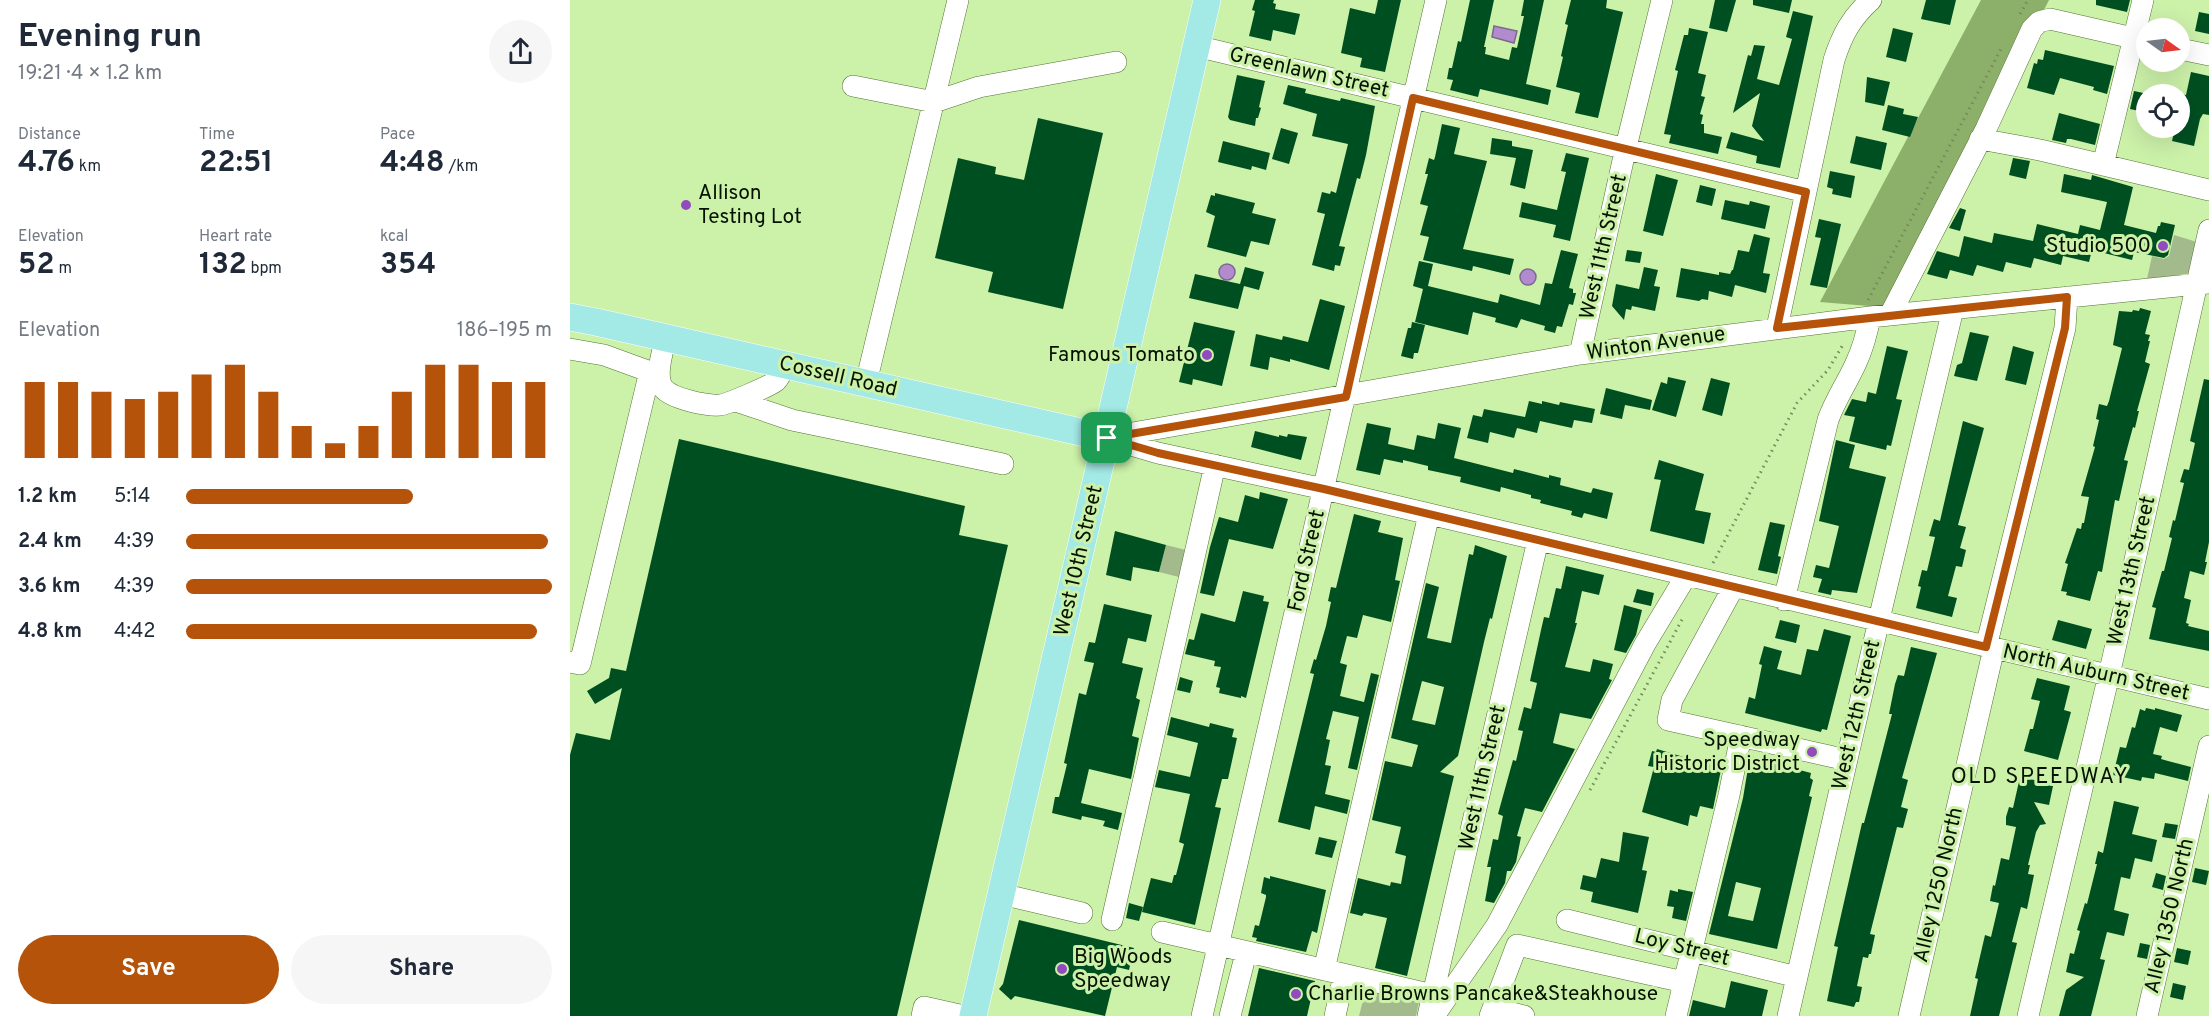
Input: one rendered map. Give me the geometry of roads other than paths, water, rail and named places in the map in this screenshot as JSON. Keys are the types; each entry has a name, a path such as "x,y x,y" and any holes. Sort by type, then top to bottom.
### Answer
{"main road":[{"name":"West 10th Street","path":"973,1016 1207,0"},
{"name":"Cossell Road","path":"570,317 1107,438"}],"street":[{"path":"866,383 958,0"},
{"name":"Ford Street","path":"1202,1016 1436,0"},
{"name":"West 11th Street","path":"1580,354 1626,147 1662,0"},
{"path":"1777,328 1834,60 1851,20 1871,0"},
{"path":"2142,18 2143,0"},
{"path":"1784,600 1834,402 1856,364 1872,317 1980,139 2032,29 2039,22 2050,19 2136,39"},
{"name":"Greenlawn Street","path":"1196,46 1626,147 1806,192"},
{"path":"2190,51 2209,55"},
{"path":"2103,165 2136,54"},
{"path":"853,86 934,102 979,87 1116,62"},
{"path":"1980,139 2209,190"},
{"name":"West 13th Street","path":"2028,1016 2203,284 2209,230"},
{"name":"Winton Avenue","path":"1107,438 1580,354 1872,317 2203,284"},
{"name":"Alley 1250 North","path":"1909,1016 1990,648 2065,328 2067,297"},
{"name":"West 12th Street","path":"1788,1016 1953,309"},
{"path":"570,662 580,664 666,338"},
{"path":"570,349 604,355 655,373 663,388 677,398 721,405 736,401 776,381 786,365"},
{"path":"736,401 792,420 1003,464"},
{"name":"North Auburn Street","path":"1107,438 1158,453 1324,489 1733,588 2209,699"},
{"path":"1112,920 1215,465"},
{"path":"1335,1016 1334,973 1430,514"},
{"name":"West 11th Street","path":"1428,1016 1433,1006 1538,540"},
{"path":"1162,932 1334,973 1433,1006 1497,925 1645,644 1695,578"},
{"path":"1733,588 1672,699 1668,720 1847,760"},
{"path":"1676,1016 1741,736"},
{"name":"Alley 1350 North","path":"2147,1016 2209,746"},
{"path":"1001,894 1082,913"},
{"name":"Loy Street","path":"1567,920 1797,977"},
{"path":"1524,1016 1491,1012 1517,945 1684,982"},
{"path":"1230,1016 1246,953"},
{"path":"922,1016 924,1007 964,1016"}],"place":[{"name":"Allison Testing Lot","path":"686,205"},
{"name":"Studio 500","path":"2163,246"},
{"name":"Famous Tomato","path":"1207,355"},
{"name":"Speedway Historic District","path":"1812,752"},
{"name":"Big Woods Speedway","path":"1062,969"},
{"name":"Charlie Browns Pancake&Steakhouse","path":"1296,994"}],"district":[{"name":"OLD SPEEDWAY","path":"2040,777"}]}
